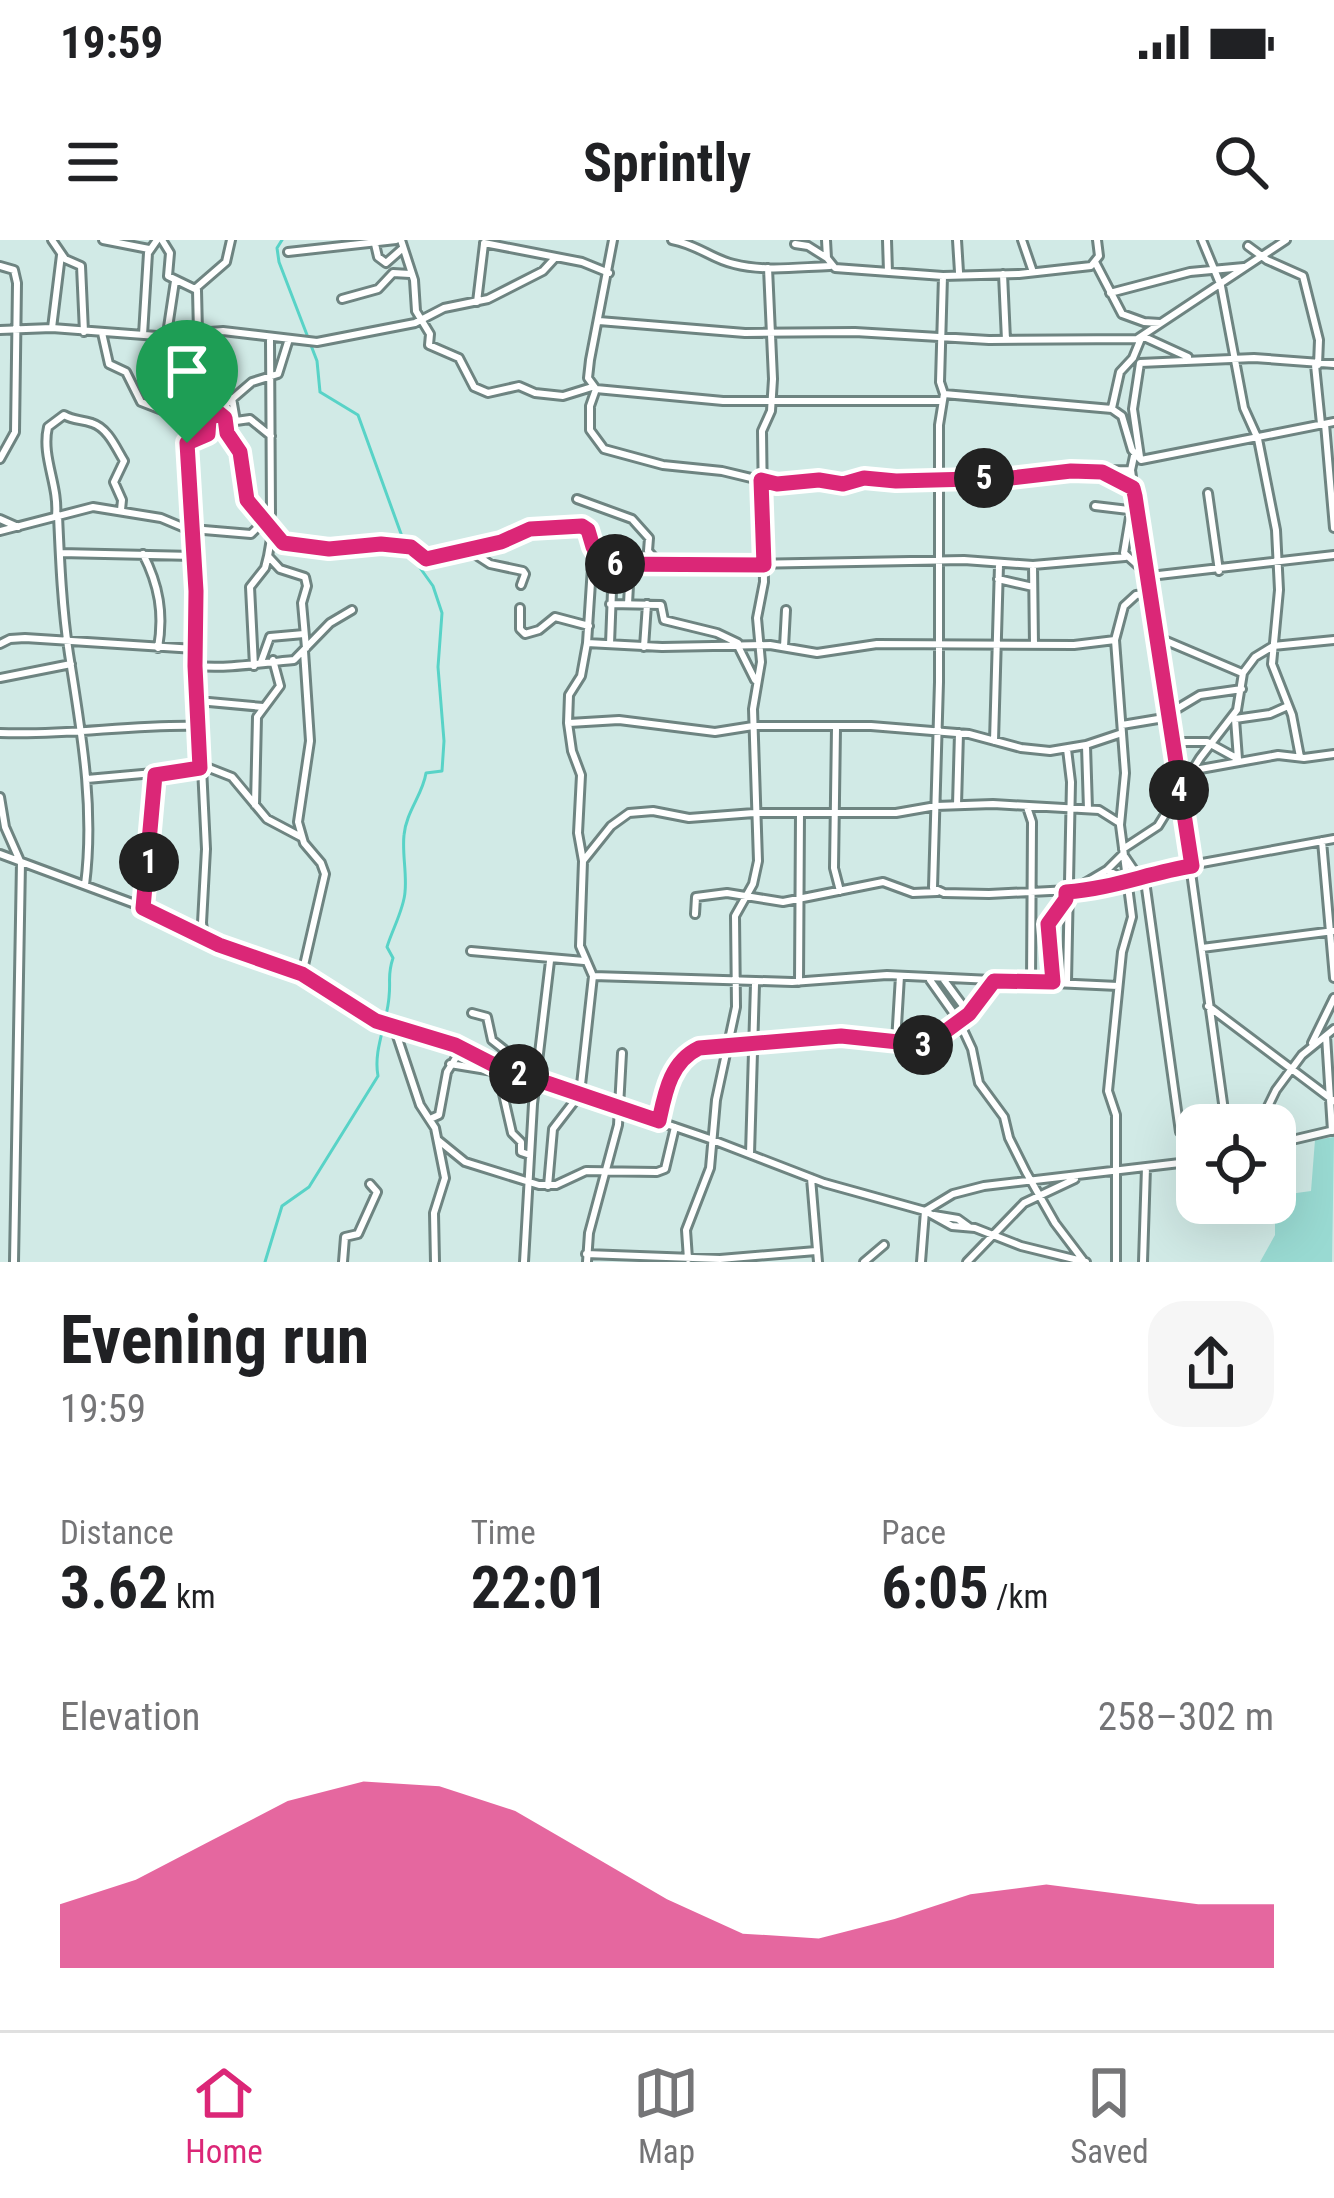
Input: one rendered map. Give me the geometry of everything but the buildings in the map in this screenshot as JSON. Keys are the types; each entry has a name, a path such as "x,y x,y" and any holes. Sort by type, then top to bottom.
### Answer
{"street":[{"path":"52,240 61,255 81,266 84,332"},
{"path":"103,240 149,249"},
{"path":"143,335 149,249 160,240 170,253 168,276 195,288"},
{"path":"195,288 226,262 231,240"},
{"path":"613,240 590,360 594,388 590,430 604,449 777,484 1131,470"},
{"path":"672,240 701,247 727,262 768,268 829,262 944,276 1033,272 1096,262"},
{"path":"826,240 829,262"},
{"path":"886,240 888,272"},
{"path":"957,240 959,274"},
{"path":"1022,240 1033,272"},
{"path":"1097,240 1096,262 1122,314 1160,323"},
{"path":"1202,240 1220,286 1247,418 1258,439 1279,563 1273,669 1288,706 1300,758"},
{"path":"1112,409 1120,372 1133,358 1142,336 1286,240"},
{"path":"477,302 484,241 582,262 609,273"},
{"path":"375,244 376,254 386,263 400,242"},
{"path":"288,252 400,242"},
{"path":"400,242 430,347 459,358 470,382 482,392 515,386 563,396 594,388 665,398 772,402 943,398 1112,409 1126,425 1137,458"},
{"path":"795,244 808,246 829,262"},
{"path":"1248,246 1303,276 1319,340 1316,365 1327,423 1334,528"},
{"path":"52,328 61,255"},
{"path":"0,330 52,328 143,335 223,331 289,341 338,338 477,302 543,271 554,259"},
{"path":"0,266 17,274 15,433 0,459"},
{"path":"1110,293 1212,269 1248,267"},
{"path":"688,1259 686,1230 710,1168 710,1139 739,982 735,916 757,872 753,726 755,680 761,662 757,618 764,565 762,431 772,402 768,268"},
{"path":"342,299 378,289 393,273 410,274"},
{"path":"1004,274 1006,340"},
{"path":"937,892 933,888 944,276"},
{"path":"166,334 175,281"},
{"path":"195,288 196,392 185,419 206,849 204,936"},
{"path":"599,321 663,329 1006,340 1142,336 1191,358"},
{"path":"102,334 109,364 126,372 141,402 185,419"},
{"path":"0,531 94,507 161,518 192,530 251,534 271,514 272,506 270,339"},
{"path":"187,443 208,434 209,419 252,382 279,371 289,341"},
{"path":"1223,1104 1170,715 1133,488 1138,367 1143,362 1191,358 1334,364"},
{"path":"232,398 236,422 250,419 271,436"},
{"path":"219,413 240,452 247,500 273,535 286,544 411,547 426,559 501,542 530,529 582,526 609,564 610,644"},
{"path":"85,885 87,779 68,641 56,487 45,444 50,425 64,415 95,424 115,443 124,461 114,482 121,511"},
{"path":"1137,458 1327,423"},
{"path":"1102,472 1133,488"},
{"path":"1208,493 1220,571"},
{"path":"577,499 632,519 650,538 648,551 660,564"},
{"path":"1095,506 1137,511"},
{"path":"1126,557 1126,529 1137,511"},
{"path":"0,519 18,527"},
{"path":"258,664 250,587 265,568 273,535"},
{"path":"469,549 490,564 525,572 521,585"},
{"path":"60,553 194,556"},
{"path":"143,554 157,584 158,648"},
{"path":"548,1186 554,1129 580,1094 592,976 580,936 581,775 568,723 569,695 581,676 587,643 590,570 609,564 1033,565 1126,557 1148,573 1220,571 1334,555"},
{"path":"268,556 280,569 305,577 310,741 298,822 301,837 326,874 302,974"},
{"path":"628,604 630,564"},
{"path":"994,741 999,565"},
{"path":"1033,565 1034,645"},
{"path":"998,579 1033,587"},
{"path":"591,586 611,587"},
{"path":"1116,1262 1116,1115 1108,1090 1120,965 1132,917 1120,825 1125,773 1115,640 1124,605 1152,593"},
{"path":"610,604 663,606 664,620 717,633 739,645 755,680"},
{"path":"644,646 647,604"},
{"path":"520,608 520,629 525,634 535,633 555,617 589,626"},
{"path":"195,666 230,669 294,660 330,623 352,610"},
{"path":"784,646 786,610"},
{"path":"258,664 270,637 304,634"},
{"path":"1157,637 1243,673"},
{"path":"0,644 15,638 195,649"},
{"path":"587,643 784,646 817,653 861,645 1115,640"},
{"path":"1239,761 1235,716 1243,673 1273,646 1334,640"},
{"path":"254,808 256,722 280,686 273,660"},
{"path":"0,678 71,664"},
{"path":"568,723 619,720 716,732 753,726 882,726 959,733 1030,749 1067,749 1170,715 1200,695 1242,689"},
{"path":"198,701 263,706"},
{"path":"1053,982 1048,924 1068,894 1106,870 1158,826 1179,789 1235,716 1270,714 1288,706"},
{"path":"0,733 36,736 199,726"},
{"path":"836,726 834,868 840,891"},
{"path":"957,806 959,733"},
{"path":"1173,742 1211,744 1239,761"},
{"path":"1086,745 1088,809"},
{"path":"1067,749 1071,770 1067,982"},
{"path":"1177,774 1278,754 1300,758 1334,754"},
{"path":"87,779 200,768 232,777 254,808 301,837"},
{"path":"143,908 155,775"},
{"path":"0,797 5,826 21,862 14,1262"},
{"path":"583,861 611,826 629,813 653,811 688,818 896,813 936,806 1067,808 1107,812 1120,825"},
{"path":"1027,807 1032,826 1031,983"},
{"path":"799,982 800,813"},
{"path":"695,914 699,896 746,895 783,902 883,882 913,893 1068,894 1334,839"},
{"path":"1322,842 1334,978"},
{"path":"1123,851 1147,894 1176,1104"},
{"path":"0,854 302,974 388,1023 512,1071 811,1178 928,1212 952,1226 1084,1261"},
{"path":"1106,870 1125,882"},
{"path":"193,932 202,923"},
{"path":"1202,948 1331,932"},
{"path":"471,951 584,961"},
{"path":"524,1262 527,1183 550,961"},
{"path":"1105,983 1120,965"},
{"path":"592,976 799,982 861,975 1118,986"},
{"path":"896,1042 900,976"},
{"path":"930,980 959,1021 979,1083 1004,1117 1009,1138 1040,1196 1084,1261"},
{"path":"944,980 969,1014"},
{"path":"659,1121 670,1078 689,1053 754,1041 841,1036 927,1045 969,1014 994,981"},
{"path":"750,1154 754,982"},
{"path":"1311,1047 1334,998"},
{"path":"1208,1006 1331,1098"},
{"path":"1296,1139 1333,1131 1328,1012"},
{"path":"472,1013 487,1017 492,1040 516,1059 512,1071"},
{"path":"388,1023 438,1139 446,1178 434,1213 435,1262"},
{"path":"1271,1104 1293,1067 1329,1033"},
{"path":"430,1118 439,1115 450,1064 462,1048"},
{"path":"622,1053 620,1108 586,1258 688,1259 816,1251"},
{"path":"450,1064 512,1071"},
{"path":"498,1072 512,1133 521,1142 521,1152 530,1155"},
{"path":"438,1139 465,1162 548,1186 580,1172 665,1169 675,1126"},
{"path":"928,1212 960,1192 1176,1164"},
{"path":"1143,1262 1146,1168"},
{"path":"967,1262 1024,1203 1084,1175"},
{"path":"811,1178 818,1262"},
{"path":"346,1262 345,1237 360,1232 376,1199 370,1184"},
{"path":"921,1262 928,1212"},
{"path":"864,1262 884,1245"}],"shaded area":[{"path":"1334,1137 1332,1262 1260,1262 1275,1235 1275,1224 1296,1224 1296,1193 1311,1191 1315,1140"}],"waterway":[{"path":"282,240 277,248 279,262 317,361 320,392 358,415 404,542"},
{"path":"265,1262 282,1206 309,1187 378,1076 393,958 387,947 405,892 405,827 426,773 442,771 438,667 442,613 433,586 408,551"}],"route":[{"path":"219,413 225,418 227,433 240,452 247,500 273,535 286,544 329,549 381,544 411,547 426,559 501,542 530,529 582,526 604,564 764,565 761,480 843,484 864,478 1033,478 1059,472 1102,472 1133,488 1135,496 1192,866 1148,874 1118,887 1066,892 1048,924 1053,982 994,981 969,1014 927,1045 841,1036 699,1048 674,1072 659,1121 494,1065 455,1045 376,1021 302,974 219,945 143,908 155,775 200,768 187,443 208,434 209,419 219,413"}]}
